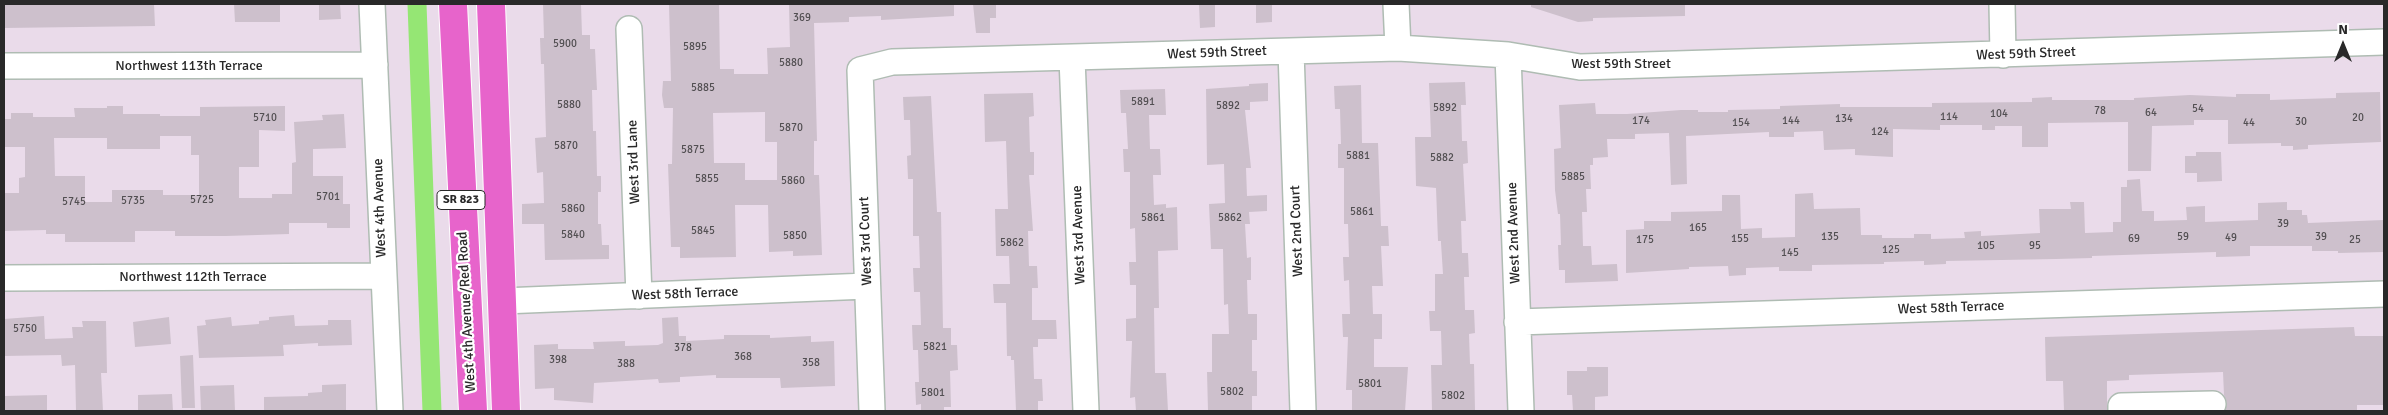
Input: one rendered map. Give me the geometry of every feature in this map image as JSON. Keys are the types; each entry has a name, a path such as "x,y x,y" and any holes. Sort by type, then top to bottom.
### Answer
{"main road":[{"name":"West 4th Avenue/Red Road","path":"453,4 460,180 473,411"},
{"name":"SR 823","path":"491,4 506,411"},
{"path":"460,180 474,200 486,284 490,292 503,301"}],"street":[{"name":"West 4th Avenue","path":"372,4 390,411"},
{"path":"1396,4 1398,48"},
{"path":"2002,4 2003,55"},
{"name":"West 3rd Lane","path":"629,29 638,296"},
{"name":"West 59th Street","path":"860,70 892,62 1398,48 1508,54 1580,67 2384,42"},
{"name":"West 2nd Court","path":"1291,51 1303,411"},
{"name":"West 2nd Avenue","path":"1508,54 1521,411"},
{"name":"West 3rd Avenue","path":"1072,58 1086,411"},
{"name":"Northwest 113th Terrace","path":"4,66 375,65"},
{"name":"West 3rd Court","path":"860,70 872,411"},
{"name":"Northwest 112th Terrace","path":"4,278 383,276"},
{"name":"West 58th Terrace","path":"503,301 867,286"},
{"name":"West 58th Terrace","path":"1517,322 2384,294"},
{"path":"2121,411 2121,406 2213,404"}],"building":[{"path":"4,4 154,4 155,26 4,28"},
{"path":"234,4 280,4 280,22 235,22"},
{"path":"319,4 340,4 341,19 319,20"},
{"path":"543,4 581,4 582,35 590,35 590,49 595,49 597,90 592,90 593,131 596,131 597,176 601,176 601,192 598,192 598,224 601,224 602,245 609,245 609,259 545,260 544,224 522,224 522,204 544,203 543,172 537,173 535,138 546,137 544,64 541,64 540,38 544,38"},
{"path":"669,4 719,4 720,69 734,69 734,74 768,74 767,48 790,47 789,4 954,4 954,16 881,20 881,16 849,17 849,22 814,23 817,141 814,141 814,175 819,175 822,255 793,256 793,251 769,252 768,205 735,205 736,257 680,258 680,247 671,247 668,164 672,164 673,108 664,108 662,95 663,81 671,81","holes":["765,112 765,142 777,142 777,180 745,180 745,163 714,163 713,113"]},
{"path":"973,4 996,4 996,18 990,18 990,33 976,33"},
{"path":"1199,4 1215,4 1215,27 1200,28"},
{"path":"1256,4 1272,4 1272,22 1256,23"},
{"path":"1531,4 1685,4 1685,16 1593,18 1593,21 1578,22 1531,7"},
{"path":"1465,82 1466,105 1461,105 1462,141 1467,141 1468,163 1463,164 1466,221 1461,221 1462,253 1468,253 1469,277 1464,277 1465,310 1474,310 1475,333 1469,334 1470,364 1474,364 1475,410 1432,411 1431,365 1442,365 1441,331 1430,331 1429,311 1435,311 1435,274 1443,274 1441,241 1438,241 1436,188 1416,186 1415,137 1431,137 1429,83"},
{"path":"1268,83 1268,101 1250,102 1250,110 1245,110 1251,168 1246,168 1247,196 1267,195 1267,211 1249,212 1250,224 1245,224 1247,258 1251,257 1251,280 1247,280 1248,314 1257,314 1257,340 1252,340 1252,371 1257,371 1257,396 1252,396 1252,411 1208,411 1207,372 1212,372 1212,334 1229,334 1228,304 1224,305 1223,249 1211,249 1209,204 1225,203 1224,164 1207,165 1206,89"},
{"path":"1361,85 1362,143 1378,143 1381,226 1388,226 1389,246 1381,246 1383,286 1372,286 1373,314 1382,314 1382,339 1374,339 1374,367 1408,367 1405,411 1352,411 1352,390 1346,390 1348,337 1343,337 1342,314 1350,314 1349,280 1344,281 1343,257 1349,257 1348,224 1344,224 1344,168 1338,168 1338,144 1341,144 1340,109 1335,109 1334,86"},
{"path":"1165,89 1166,115 1149,115 1150,149 1160,149 1161,175 1153,175 1154,205 1166,204 1166,208 1177,207 1178,250 1158,251 1159,308 1154,308 1155,373 1166,373 1168,411 1136,411 1135,397 1130,398 1132,341 1126,341 1126,319 1136,318 1136,285 1130,285 1129,262 1136,262 1135,228 1130,229 1130,172 1124,172 1123,149 1128,149 1126,113 1121,113 1120,90"},
{"path":"2380,92 2381,142 2308,145 2308,149 2293,150 2293,146 2281,146 2281,143 2228,144 2228,120 2194,120 2194,125 2152,126 2151,171 2128,171 2128,122 2048,123 2048,147 2022,147 2022,126 1995,126 1995,130 1982,130 1982,125 1940,125 1940,130 1893,129 1893,157 1855,155 1855,149 1824,150 1823,131 1794,132 1794,137 1769,137 1769,132 1686,136 1687,184 1671,185 1669,133 1635,134 1635,139 1607,139 1608,157 1593,158 1593,165 1590,165 1591,189 1586,189 1587,212 1582,212 1583,246 1591,246 1592,265 1617,264 1618,281 1565,283 1565,270 1559,270 1558,245 1561,245 1560,214 1558,214 1555,190 1554,149 1561,148 1559,105 1595,103 1596,114 1627,114 1681,110 1728,112 1728,110 1780,109 1780,106 1840,104 1840,107 1932,107 1932,103 2032,102 2032,98 2052,97 2052,100 2134,100 2134,98 2190,95 2236,97 2236,94 2270,94 2270,100 2336,98 2336,93"},
{"path":"1033,93 1034,116 1029,117 1030,152 1034,152 1034,175 1029,175 1033,231 1028,231 1029,266 1037,266 1038,288 1032,288 1032,320 1056,320 1057,339 1038,339 1038,347 1033,347 1034,379 1042,379 1043,401 1038,401 1038,411 1016,411 1014,360 1011,360 1011,356 1007,356 1006,303 994,303 993,284 1010,284 1009,256 996,256 995,209 1008,209 1006,141 985,142 984,94"},
{"path":"931,96 937,212 941,212 943,328 951,328 951,345 957,345 958,370 950,371 951,407 944,407 944,411 921,411 921,404 916,405 915,382 919,382 918,350 913,350 912,325 921,325 920,292 914,292 913,268 920,268 919,236 913,236 913,179 908,179 907,156 911,155 910,120 904,120 903,97"},
{"path":"107,106 123,106 123,114 200,116 200,107 285,106 285,131 259,130 259,167 239,167 239,198 272,198 272,194 292,194 292,163 296,162 294,122 323,120 322,115 344,114 346,148 313,149 313,176 343,176 343,204 350,204 350,228 327,228 327,223 289,223 289,234 226,236 175,236 175,231 135,231 135,242 65,242 65,234 46,234 46,230 4,231 4,193 19,193 19,178 25,177 25,147 4,147 4,119 11,119 11,113 33,113 33,117 75,117 74,108 107,108","holes":["160,136 191,136 191,155 199,155 199,195 163,195 163,190 112,190 112,202 85,202 85,176 55,176 54,138 107,138 107,149 160,149"]},
{"path":"2196,152 2221,152 2222,181 2197,182 2197,173 2185,173 2185,156 2196,156"},
{"path":"2140,179 2142,211 2154,211 2154,221 2187,220 2186,207 2205,206 2205,222 2258,220 2258,203 2287,202 2287,210 2302,210 2302,215 2307,215 2308,223 2384,220 2384,252 2338,253 2338,251 2312,251 2312,246 2250,246 2250,256 2216,257 2216,252 2092,256 2092,258 1946,261 1946,264 1924,265 1924,261 1884,262 1884,264 1812,265 1812,271 1779,271 1779,267 1746,268 1746,275 1729,276 1728,266 1689,267 1689,269 1626,273 1626,230 1644,229 1644,221 1671,221 1671,212 1722,211 1722,195 1740,195 1741,229 1762,228 1762,238 1795,237 1795,194 1813,193 1814,209 1860,208 1861,235 1882,235 1882,238 1914,238 1914,234 1931,234 1931,239 1965,238 1964,232 1981,231 1981,236 2040,233 2039,209 2071,209 2070,202 2084,202 2085,233 2113,232 2113,222 2121,222 2121,187 2127,187 2127,180"},
{"path":"294,315 295,326 328,325 328,320 351,320 352,345 318,346 318,343 283,345 284,356 199,358 197,326 206,325 205,320 231,317 232,326 259,324 259,321 269,320 269,317"},
{"path":"44,316 45,339 73,338 72,327 83,327 82,321 106,321 107,373 101,373 103,411 76,411 75,365 62,366 61,355 4,356 4,319"},
{"path":"169,317 171,344 135,347 133,322"},
{"path":"678,317 679,336 686,336 686,341 724,339 724,335 770,335 770,338 811,336 811,342 834,341 835,386 781,388 780,378 716,378 716,375 680,377 680,382 659,383 658,379 594,383 593,403 554,400 554,388 535,389 534,345 558,344 558,349 594,349 593,342 625,341 625,346 658,345 663,343 662,318"},
{"path":"2354,327 2355,336 2384,336 2384,405 2357,405 2357,411 2225,411 2227,403 2224,395 2223,372 2129,375 2129,380 2107,381 2107,411 2064,411 2063,381 2046,381 2045,337"},
{"path":"193,355 195,408 182,408 180,356"},
{"path":"1587,367 1608,367 1608,396 1595,397 1595,411 1573,411 1572,395 1567,395 1567,371 1587,371"},
{"path":"346,384 346,411 264,411 264,397 308,396 308,393 322,392 322,385"},
{"path":"234,385 235,411 201,411 200,386"},
{"path":"172,394 173,411 138,411 138,395"},
{"path":"47,395 47,411 4,411 4,396"}],"waterway":[{"path":"417,4 432,411"}]}
